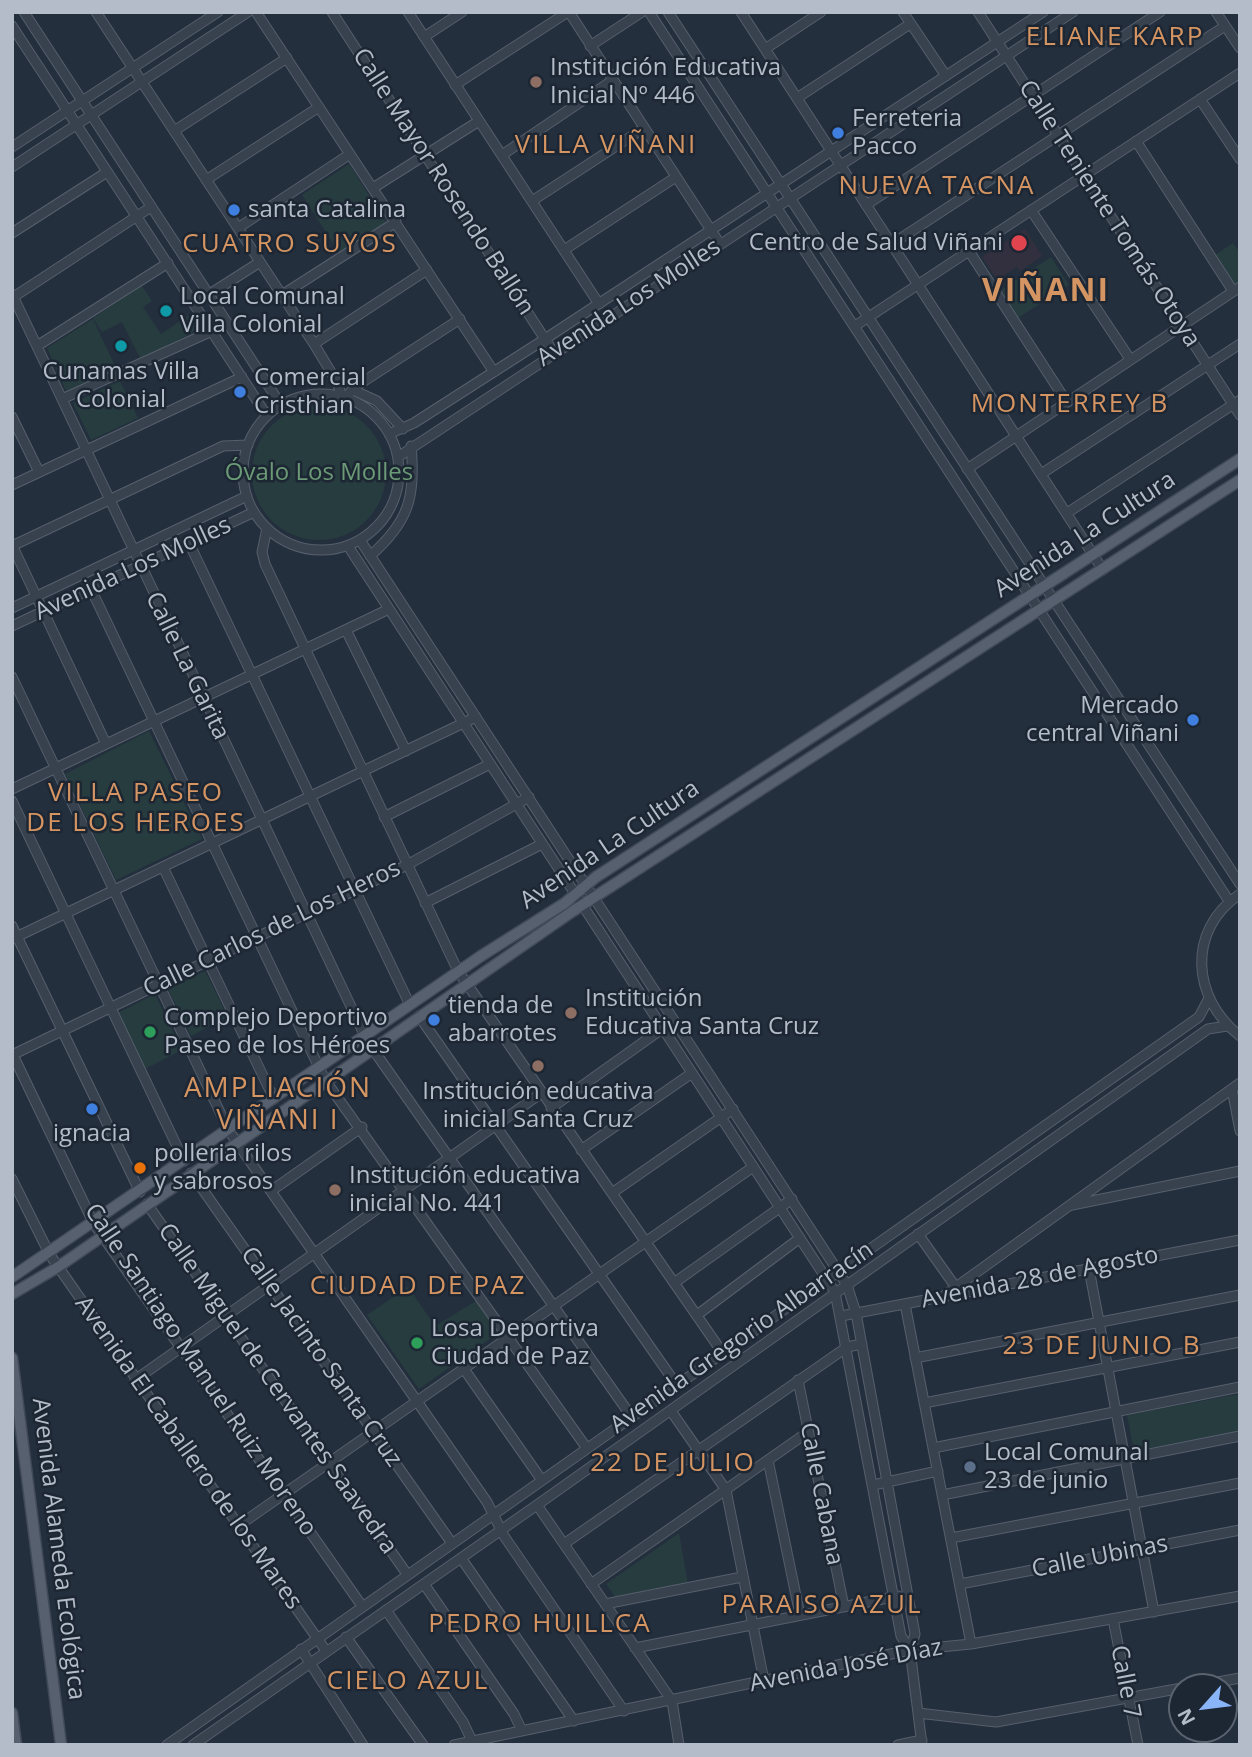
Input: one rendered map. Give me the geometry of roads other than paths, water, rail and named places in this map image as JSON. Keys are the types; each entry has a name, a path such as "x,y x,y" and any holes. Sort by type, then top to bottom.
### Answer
{"main road":[{"name":"Avenida La Cultura","path":"12,1277 50,1255 586,885 1240,459"},
{"name":"Avenida La Cultura","path":"12,1294 58,1267 236,1141 594,897 1041,611 1240,480"},
{"path":"810,739 818,753"},
{"name":"Avenida Alameda Ecológica","path":"12,1358 61,1745"},
{"path":"12,1713 16,1745"}],"street":[{"path":"24,12 281,405"},
{"path":"12,147 218,12"},
{"path":"12,167 248,12"},
{"path":"256,12 494,372"},
{"name":"Calle Mayor Rosendo Ballón","path":"332,12 554,352"},
{"path":"408,12 599,304"},
{"path":"424,37 462,12"},
{"path":"455,85 568,12 720,244"},
{"path":"590,46 642,12"},
{"path":"649,12 1229,901"},
{"path":"668,12 1240,884"},
{"path":"741,12 1103,570"},
{"path":"765,49 821,12"},
{"path":"903,12 946,76"},
{"name":"Calle Teniente Tomás Otoya","path":"978,12 1181,325 1236,402 1240,415"},
{"name":"Avenida Los Molles","path":"389,434 403,429 494,372 1044,12"},
{"name":"Avenida Los Molles","path":"398,457 1073,12"},
{"path":"866,205 1160,12"},
{"path":"1216,12 1240,48"},
{"path":"98,13 314,344 344,397"},
{"path":"797,98 910,24"},
{"path":"12,26 267,416"},
{"path":"892,244 1225,26"},
{"path":"174,131 287,58"},
{"path":"855,326 1240,73"},
{"path":"502,155 613,80"},
{"path":"1200,99 1240,159"},
{"path":"206,180 319,107"},
{"path":"373,188 479,121"},
{"path":"532,201 644,128"},
{"path":"967,468 1236,289 1136,141"},
{"path":"238,228 350,154"},
{"path":"12,233 107,172"},
{"path":"564,250 676,177"},
{"path":"13,296 151,207"},
{"path":"1031,210 1130,359"},
{"path":"282,295 396,222"},
{"path":"969,251 1066,401"},
{"path":"194,304 260,262"},
{"path":"37,346 168,263"},
{"path":"314,344 427,270"},
{"name":"Calle La Garita","path":"13,296 365,1036"},
{"path":"344,397 460,319"},
{"path":"62,400 212,331"},
{"path":"1041,474 1240,344"},
{"path":"12,485 242,377"},
{"path":"353,390 377,401 403,429"},
{"path":"317,394 344,397 370,412 389,434 398,457 399,478 395,498 381,522 360,540 327,551 305,549 285,541 267,528 254,512 247,496 243,473 248,445 267,416 281,405 317,394"},
{"path":"1067,513 1236,402"},
{"path":"12,417 39,472"},
{"path":"106,744 12,545 223,446 248,445"},
{"path":"370,556 393,536 410,500 414,479 411,446"},
{"name":"Avenida Los Molles","path":"12,608 247,496"},
{"path":"395,498 410,500"},
{"name":"Avenida Los Molles","path":"12,626 254,512"},
{"path":"267,528 262,552 265,564 303,650 458,971 540,1094 722,1352"},
{"path":"360,540 847,1284 856,1313 915,1634 910,1650 922,1742 898,1745"},
{"path":"189,543 410,1005"},
{"path":"348,546 835,1292 901,1636 910,1650"},
{"path":"91,589 325,1080 362,1127 586,1447"},
{"path":"12,789 389,609"},
{"path":"346,630 406,751"},
{"path":"12,677 229,1131 418,1401 501,1530 624,1711"},
{"path":"15,938 476,717"},
{"path":"384,817 490,764"},
{"name":"Calle Carlos de Los Heros","path":"12,1054 407,864 529,797"},
{"path":"12,801 184,1161"},
{"path":"425,903 542,844"},
{"path":"163,867 274,1099"},
{"path":"1240,894 1229,901 1211,924 1201,954 1201,970 1208,1000 1227,1026 1240,1036"},
{"path":"12,926 15,938 140,1192"},
{"name":"Avenida Gregorio Albarracín","path":"169,1744 492,1513 1199,1017 1208,1000"},
{"path":"419,1016 598,1276 676,1384"},
{"path":"551,1108 675,1020"},
{"name":"Avenida Gregorio Albarracín","path":"193,1745 671,1411 835,1292 1208,1030 1227,1026"},
{"path":"372,1048 631,1416"},
{"name":"Calle Santiago Manuel Ruiz Moreno","path":"12,1054 94,1224 362,1605"},
{"path":"581,1150 692,1073"},
{"path":"1236,1086 1240,1131"},
{"path":"943,1297 1236,1086"},
{"path":"135,1380 540,1094"},
{"path":"612,1193 733,1109"},
{"path":"271,1191 362,1127"},
{"path":"238,1526 754,1167"},
{"path":"1067,1206 1240,1171"},
{"name":"Calle Jacinto Santa Cruz","path":"191,1173 451,1542"},
{"path":"12,1179 50,1255"},
{"path":"674,1283 792,1199"},
{"name":"Calle Miguel de Cervantes Saavedra","path":"147,1204 407,1574"},
{"path":"918,1234 955,1286"},
{"path":"697,1315 800,1238"},
{"name":"Avenida 28 de Agosto","path":"841,1316 1240,1240"},
{"name":"Avenida El Caballero de los Mares","path":"50,1255 326,1651"},
{"path":"1089,1269 1154,1612"},
{"path":"915,1358 1240,1295"},
{"path":"905,1304 971,1644"},
{"path":"924,1404 1240,1342"},
{"path":"564,1544 847,1347 862,1344"},
{"path":"464,1369 541,1479"},
{"name":"Calle Cabana","path":"798,1380 844,1607"},
{"path":"933,1448 1240,1387"},
{"path":"671,1411 726,1490 764,1681"},
{"path":"591,1584 808,1432"},
{"path":"942,1495 1240,1436"},
{"path":"768,1460 800,1615"},
{"path":"873,1485 937,1471"},
{"path":"951,1538 1240,1483"},
{"path":"537,1505 671,1701 679,1745"},
{"name":"Calle Ubinas","path":"960,1584 1240,1530"},
{"path":"461,1558 575,1721"},
{"path":"605,1604 742,1577"},
{"path":"424,1584 514,1714 522,1731"},
{"path":"635,1648 908,1594"},
{"name":"Avenida José Díaz","path":"454,1745 910,1650 971,1644 1240,1596"},
{"path":"386,1610 463,1722 472,1741"},
{"name":"Calle 7","path":"1113,1619 1138,1745"},
{"path":"346,1637 424,1745"},
{"path":"301,1649 363,1745"},
{"path":"918,1713 996,1723 1168,1691"}],"place":[{"name":"Institución Educativa Inicial Nº 446","path":"536,82"},
{"name":"Ferreteria Pacco","path":"838,133"},
{"name":"santa Catalina","path":"234,210"},
{"name":"Centro de Salud Viñani","path":"1019,243"},
{"name":"Local Comunal Villa Colonial","path":"166,311"},
{"name":"Cunamas Villa Colonial","path":"121,346"},
{"name":"Comercial Cristhian","path":"240,392"},
{"name":"Mercado central Viñani","path":"1193,720"},
{"name":"Institución Educativa Santa Cruz","path":"571,1013"},
{"name":"tienda de abarrotes","path":"434,1020"},
{"name":"Complejo Deportivo Paseo de los Héroes","path":"150,1032"},
{"name":"Institución educativa inicial Santa Cruz","path":"538,1066"},
{"name":"ignacia","path":"92,1109"},
{"name":"polleria rilos y sabrosos","path":"140,1168"},
{"name":"Institución educativa inicial No. 441","path":"335,1190"},
{"name":"Losa Deportiva Ciudad de Paz","path":"417,1343"},
{"name":"Local Comunal 23 de junio","path":"970,1467"}],"district":[{"name":"ELIANE KARP","path":"1115,38"},
{"name":"VILLA VIÑANI","path":"606,146"},
{"name":"NUEVA TACNA","path":"937,187"},
{"name":"CUATRO SUYOS","path":"290,245"},
{"name":"VIÑANI","path":"1046,292"},
{"name":"MONTERREY B","path":"1070,405"},
{"name":"VILLA PASEO DE LOS HEROES","path":"136,809"},
{"name":"AMPLIACIÓN VIÑANI I","path":"278,1105"},
{"name":"CIUDAD DE PAZ","path":"418,1287"},
{"name":"23 DE JUNIO B","path":"1102,1347"},
{"name":"22 DE JULIO","path":"673,1464"},
{"name":"PARAISO AZUL","path":"822,1606"},
{"name":"PEDRO HUILLCA","path":"540,1625"},
{"name":"CIELO AZUL","path":"408,1682"}],"park label":[{"name":"Óvalo Los Molles","path":"319,473"}]}
